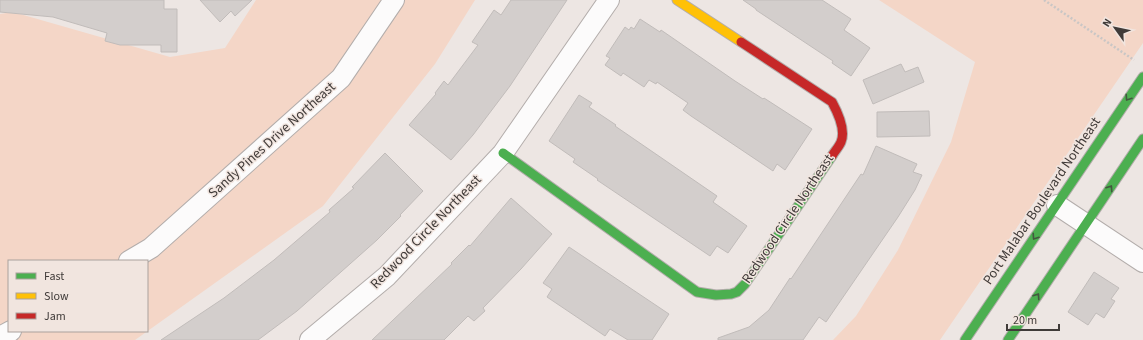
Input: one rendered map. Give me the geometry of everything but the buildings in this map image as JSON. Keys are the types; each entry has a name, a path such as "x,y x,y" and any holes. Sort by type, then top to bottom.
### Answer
{"street":[{"name":"Sandy Pines Drive Northeast","path":"131,260 151,248 341,78 394,0"},
{"name":"Redwood Circle Northeast","path":"310,340 387,276 503,153 609,0"},
{"name":"Redwood Circle Northeast","path":"503,153 697,292 726,296 736,293 745,284 841,142 842,129 839,115 832,102 677,0"},
{"name":"Port Malabar Boulevard Northeast","path":"965,340 1143,76"},
{"path":"1008,340 1143,139"},
{"path":"1057,205 1143,262"},
{"path":"0,338 9,332"}],"path":[{"path":"1044,0 1137,62"}],"shaded area":[{"path":"256,0 475,0 435,64 323,206 148,331 148,260 8,260 8,332 146,332 135,340 0,340 0,14 13,12 170,57 225,48"},
{"path":"879,0 1143,0 1143,43 940,340 833,340 856,316 898,250 951,142 975,62"}],"traffic: fast":[{"path":"965,340 1143,77"},
{"path":"1008,340 1143,139"},
{"path":"503,153 697,292 716,295 737,292 745,284 832,156"}],"traffic: slow":[{"path":"677,0 741,42"}],"traffic: jam":[{"path":"741,42 832,102 839,116 843,132 841,142 832,156"}]}
